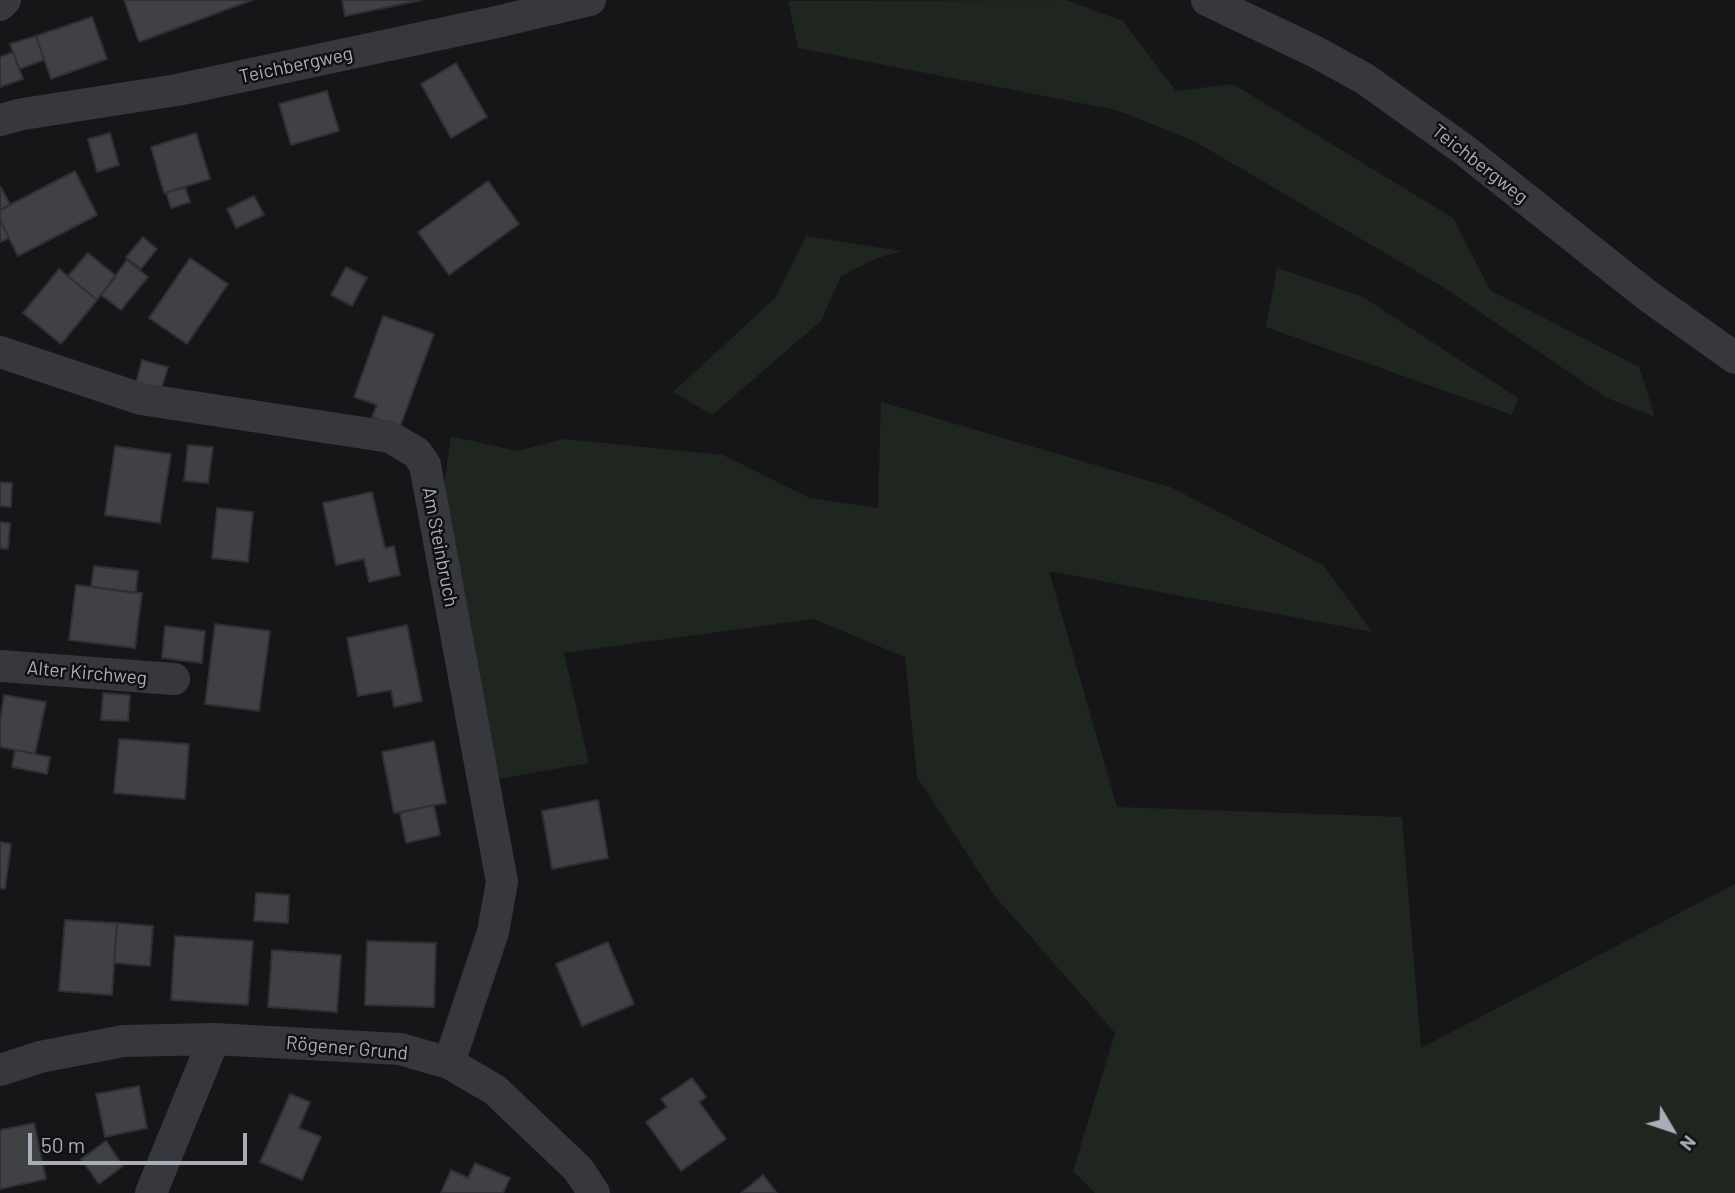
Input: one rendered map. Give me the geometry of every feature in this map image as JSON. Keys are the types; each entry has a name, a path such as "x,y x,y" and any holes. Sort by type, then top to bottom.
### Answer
{"street":[{"path":"0,5 5,0"},
{"name":"Teichbergweg","path":"0,120 190,88 590,0"},
{"name":"Teichbergweg","path":"1207,0 1316,52 1365,79 1463,149 1648,296 1735,358"},
{"name":"Am Steinbruch","path":"0,352 141,399 390,437 417,453 425,465 502,881 493,932 449,1063"},
{"name":"Alter Kirchweg","path":"0,666 174,680"},
{"path":"152,1193 214,1039"},
{"name":"Rögener Grund","path":"0,1070 40,1057 122,1041 214,1039 400,1049 449,1063 495,1090 578,1169 594,1193"}],"shaded area":[{"path":"1066,0 1123,21 1176,91 1233,84 1453,218 1490,290 1639,367 1655,417 1607,398 1443,287 1194,141 1116,110 798,48 788,1"},
{"path":"806,236 902,251 875,259 841,276 821,321 712,415 673,392 775,298"},
{"path":"1277,268 1363,297 1518,398 1512,415 1266,327"},
{"path":"881,402 1170,487 1323,565 1372,632 1049,571 1117,807 1402,817 1421,1048 1735,884 1735,1193 1095,1193 1073,1171 1115,1033 994,895 917,777 905,657 813,619 564,653 589,763 492,780 444,486 451,436 517,451 564,439 723,455 810,498 878,508"}],"building":[{"path":"124,0 252,0 139,42"},
{"path":"342,0 422,0 345,16"},
{"path":"92,17 107,59 51,79 36,36"},
{"path":"36,36 44,60 19,69 10,44"},
{"path":"13,52 23,79 0,87 0,57"},
{"path":"456,63 487,117 451,138 421,84"},
{"path":"327,91 339,131 291,145 279,104"},
{"path":"110,133 119,165 97,172 88,139"},
{"path":"196,133 210,179 164,193 151,147"},
{"path":"75,171 97,215 18,256 0,220 0,210"},
{"path":"488,181 519,224 449,275 418,232"},
{"path":"185,187 190,202 171,208 166,193"},
{"path":"0,188 10,205 0,210"},
{"path":"254,196 264,215 236,228 227,209"},
{"path":"0,220 9,238 0,242"},
{"path":"143,237 157,249 141,269 126,257"},
{"path":"88,253 116,276 97,300 68,276"},
{"path":"190,258 228,284 187,344 149,318"},
{"path":"127,260 148,277 121,310 101,295"},
{"path":"346,267 367,278 352,306 331,295"},
{"path":"59,269 97,300 61,344 23,313"},
{"path":"383,316 434,334 400,427 372,417 377,405 354,397"},
{"path":"142,360 168,367 160,393 135,386"},
{"path":"188,445 213,447 208,483 184,481"},
{"path":"115,446 171,454 160,523 105,515"},
{"path":"0,482 12,483 11,507 0,506"},
{"path":"372,492 385,548 394,546 400,575 369,582 364,559 336,565 323,503"},
{"path":"217,508 253,512 248,562 212,558"},
{"path":"0,522 10,523 8,549 0,548"},
{"path":"94,566 138,571 136,593 91,587"},
{"path":"76,585 142,593 135,648 69,640"},
{"path":"215,624 270,631 259,711 205,704"},
{"path":"407,625 422,701 394,707 391,690 358,696 347,638"},
{"path":"165,626 205,631 202,663 162,658"},
{"path":"103,693 130,695 128,721 101,720"},
{"path":"4,695 46,702 35,754 0,747"},
{"path":"119,739 189,744 185,799 114,793"},
{"path":"434,741 446,803 394,813 382,752"},
{"path":"15,750 50,757 47,774 12,767"},
{"path":"598,800 608,858 552,869 542,811"},
{"path":"434,805 440,835 406,843 400,813"},
{"path":"0,842 11,844 5,889 0,888"},
{"path":"256,893 289,895 288,923 254,921"},
{"path":"65,920 117,923 112,995 59,991"},
{"path":"117,923 153,926 150,966 114,963"},
{"path":"175,936 253,941 248,1005 171,1000"},
{"path":"367,941 436,943 434,1007 365,1005"},
{"path":"608,942 634,1004 582,1026 556,964"},
{"path":"272,950 341,955 337,1012 268,1007"},
{"path":"692,1078 706,1097 699,1102 726,1139 681,1171 646,1122 667,1107 661,1099"},
{"path":"139,1086 147,1128 105,1137 96,1094"},
{"path":"290,1094 310,1102 299,1128 321,1137 302,1180 260,1162"},
{"path":"34,1123 46,1179 0,1189 0,1130"},
{"path":"106,1141 123,1166 99,1184 81,1159"},
{"path":"475,1163 510,1178 503,1193 441,1193 451,1170 468,1178"},
{"path":"763,1175 777,1193 741,1193"}]}
